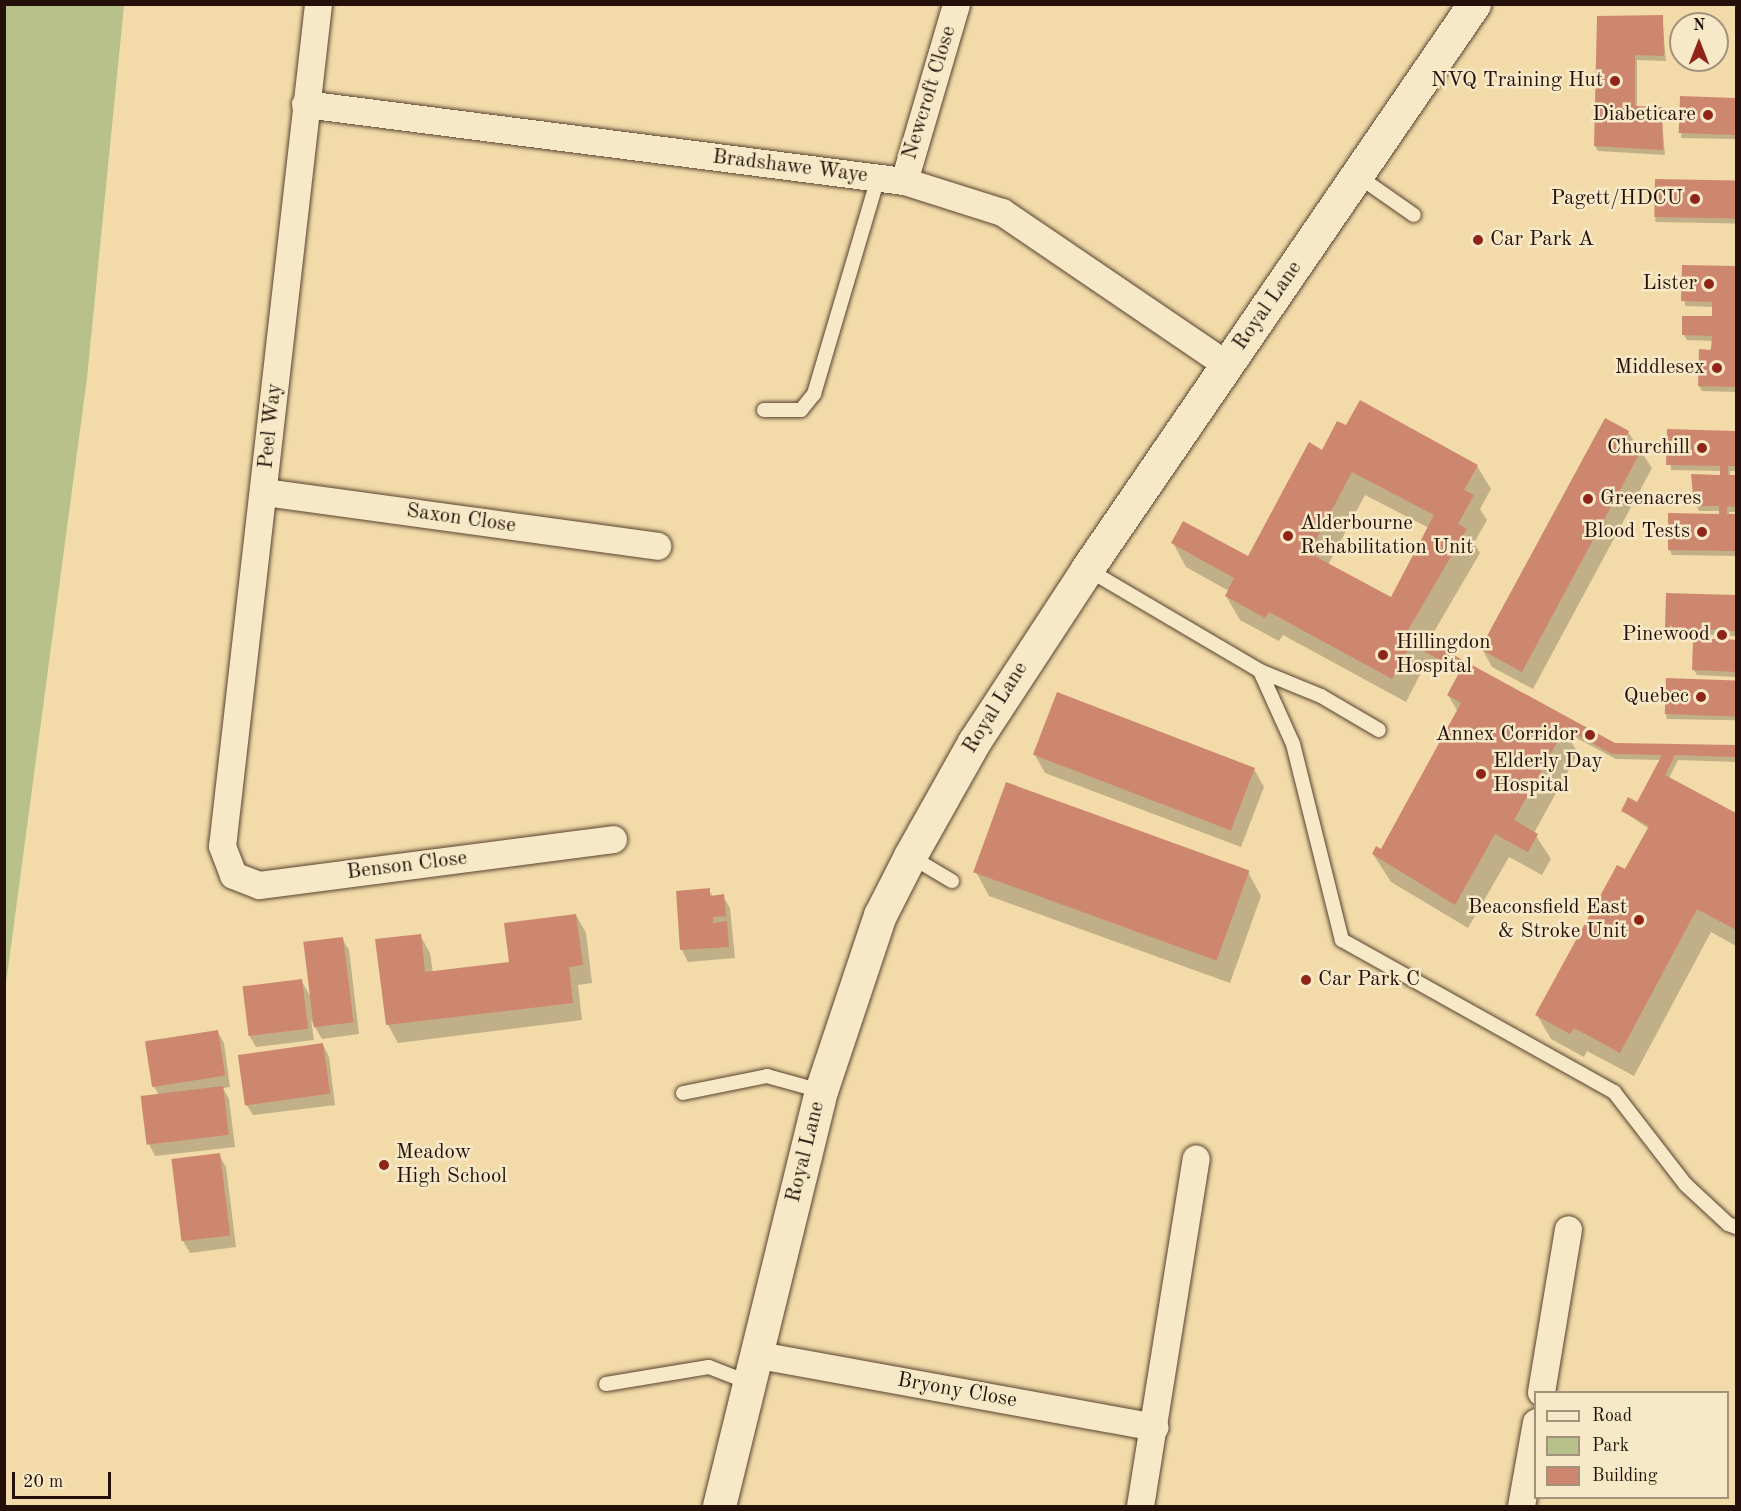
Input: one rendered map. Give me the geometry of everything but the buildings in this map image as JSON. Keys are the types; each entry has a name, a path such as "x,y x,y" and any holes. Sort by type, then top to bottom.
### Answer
{"street":[{"name":"Peel Way","path":"222,846 318,4"},
{"name":"Newcroft Close","path":"891,180 956,4"},
{"name":"Royal Lane","path":"718,1506 754,1369 821,1091 880,915 910,856 974,742 1087,569 1474,4"},
{"name":"Bradshawe Waye","path":"305,104 891,180 1002,212 1227,365"},
{"name":"Saxon Close","path":"264,492 657,546"},
{"name":"Benson Close","path":"222,846 232,875 259,885 613,839"},
{"path":"1140,1506 1155,1427 1196,1158"},
{"path":"1541,1391 1568,1229"},
{"name":"Bryony Close","path":"754,1369 1155,1427"},
{"path":"1521,1506 1534,1433"}],"lane":[{"path":"1358,176 1414,215"},
{"path":"764,410 801,410 814,394 891,180"},
{"path":"1087,569 1260,671 1321,696 1379,730"},
{"path":"1260,671 1293,744 1342,940 1614,1092 1684,1184 1728,1224 1737,1227"},
{"path":"910,856 952,881"},
{"path":"683,1093 768,1076 821,1091"},
{"path":"606,1384 709,1367 754,1369"}],"green space":[{"path":"5,4 124,5 87,378 5,991"}],"place":[{"name":"NVQ Training Hut","path":"1615,81"},
{"name":"Diabeticare","path":"1708,115"},
{"name":"Pagett/HDCU","path":"1695,199"},
{"name":"Car Park A","path":"1478,240"},
{"name":"Lister","path":"1709,284"},
{"name":"Middlesex","path":"1717,368"},
{"name":"Churchill","path":"1702,448"},
{"name":"Greenacres","path":"1588,499"},
{"name":"Blood Tests","path":"1702,532"},
{"name":"Alderbourne Rehabilitation Unit","path":"1288,536"},
{"name":"Pinewood","path":"1722,635"},
{"name":"Hillingdon Hospital","path":"1383,655"},
{"name":"Quebec","path":"1701,697"},
{"name":"Annex Corridor","path":"1590,735"},
{"name":"Elderly Day Hospital","path":"1481,774"},
{"name":"Beaconsfield East & Stroke Unit","path":"1639,920"},
{"name":"Car Park C","path":"1306,980"},
{"name":"Meadow High School","path":"384,1165"}]}
